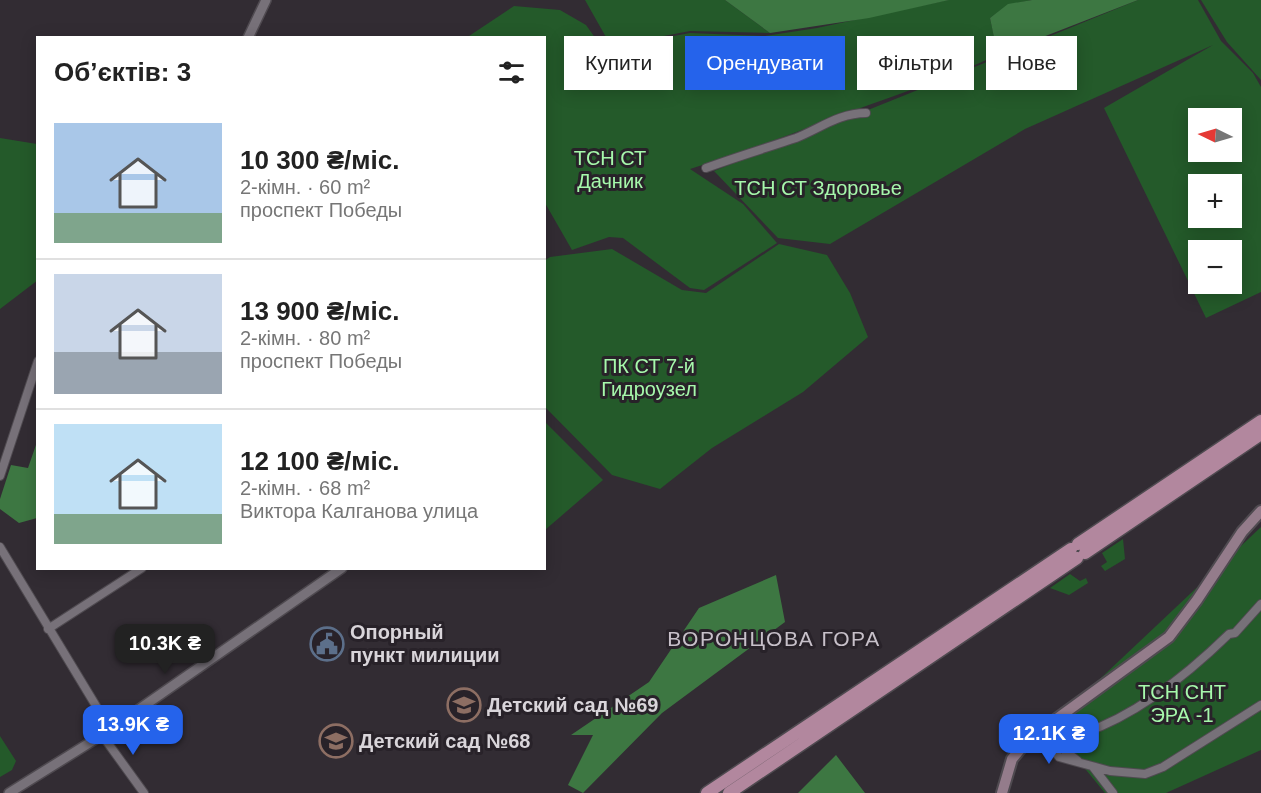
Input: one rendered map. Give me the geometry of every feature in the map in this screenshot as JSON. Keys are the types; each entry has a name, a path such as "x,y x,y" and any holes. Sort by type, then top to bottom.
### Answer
{"main road":[{"path":"1078,551 1261,421"},
{"path":"707,793 816,727 1078,551 1261,434"},
{"path":"1002,793 1012,759 1029,739 1048,732 1169,637 1197,600 1242,532 1261,511"},
{"path":"729,793 816,727"}],"street":[{"path":"249,36 266,0"},
{"path":"706,168 795,138 823,124 855,113 866,113"},
{"path":"0,476 36,367"},
{"path":"0,547 106,732 144,793"},
{"path":"48,629 139,570"},
{"path":"9,793 106,732 334,572"},
{"path":"1261,604 1235,633 1230,634 1202,661 1142,705 1083,734 1048,732 1055,754 1084,765 1130,774 1145,774 1163,767 1261,705"},
{"path":"1094,767 1113,793"}],"green space":[{"path":"585,0 725,0 770,33 690,31 664,36 605,36"},
{"path":"725,0 949,0 869,18 770,33"},
{"name":"ТСН СТ Дачник","path":"948,0 1032,0 1008,5 990,18 994,36 986,36 986,60 974,65 974,36 857,36 857,90 910,90 757,147 690,169 743,204 777,243 704,290 690,288 623,238 609,237 572,250 546,205 546,36 469,36 514,6 560,10 586,25 594,36 564,36 564,90 673,90 673,36 690,33 765,36 817,28"},
{"path":"1032,0 1138,0 1046,36 994,36 990,18 1008,4"},
{"name":"ТСН СТ Здоровье","path":"1138,0 1198,0 1221,41 1253,73 1261,87 1261,292 1206,318 1194,294 1242,294 1242,240 1188,240 1188,281 1104,108 1213,45 1025,129 830,244 778,238 714,171 918,90 974,90 974,67 986,62 986,90 1077,90 1077,36 1050,36"},
{"path":"1201,0 1261,0 1261,80 1227,42"},
{"path":"0,138 36,144 36,282 0,309"},
{"name":"ПК СТ 7-й Гидроузел","path":"779,244 827,255 850,293 868,337 803,392 712,448 660,489 612,475 546,408 546,260 550,257 612,249 682,290 706,293"},
{"path":"546,423 603,480 546,529"},
{"path":"36,445 36,518 19,523 0,509 0,499 11,465 28,468"},
{"name":"ТСН СНТ ЭРА -1","path":"1261,527 1261,750 1166,793 1105,793 1050,726"},
{"path":"1123,539 1125,559 1105,571 1101,566 1107,562 1102,553"},
{"path":"1070,574 1080,581 1086,578 1088,583 1069,595 1050,588"},
{"path":"776,575 785,622 662,713 583,793 568,785 593,735 571,735 649,682 699,608"},
{"path":"0,736 16,761 12,770 0,777"},
{"path":"836,755 865,793 798,793"}],"place":[{"name":"Опорный пункт милиции","path":"327,644"},
{"name":"Детский сад №69","path":"464,705"},
{"name":"Детский сад №68","path":"336,741"}],"district":[{"name":"ВОРОНЦОВА ГОРА","path":"774,638"}]}
